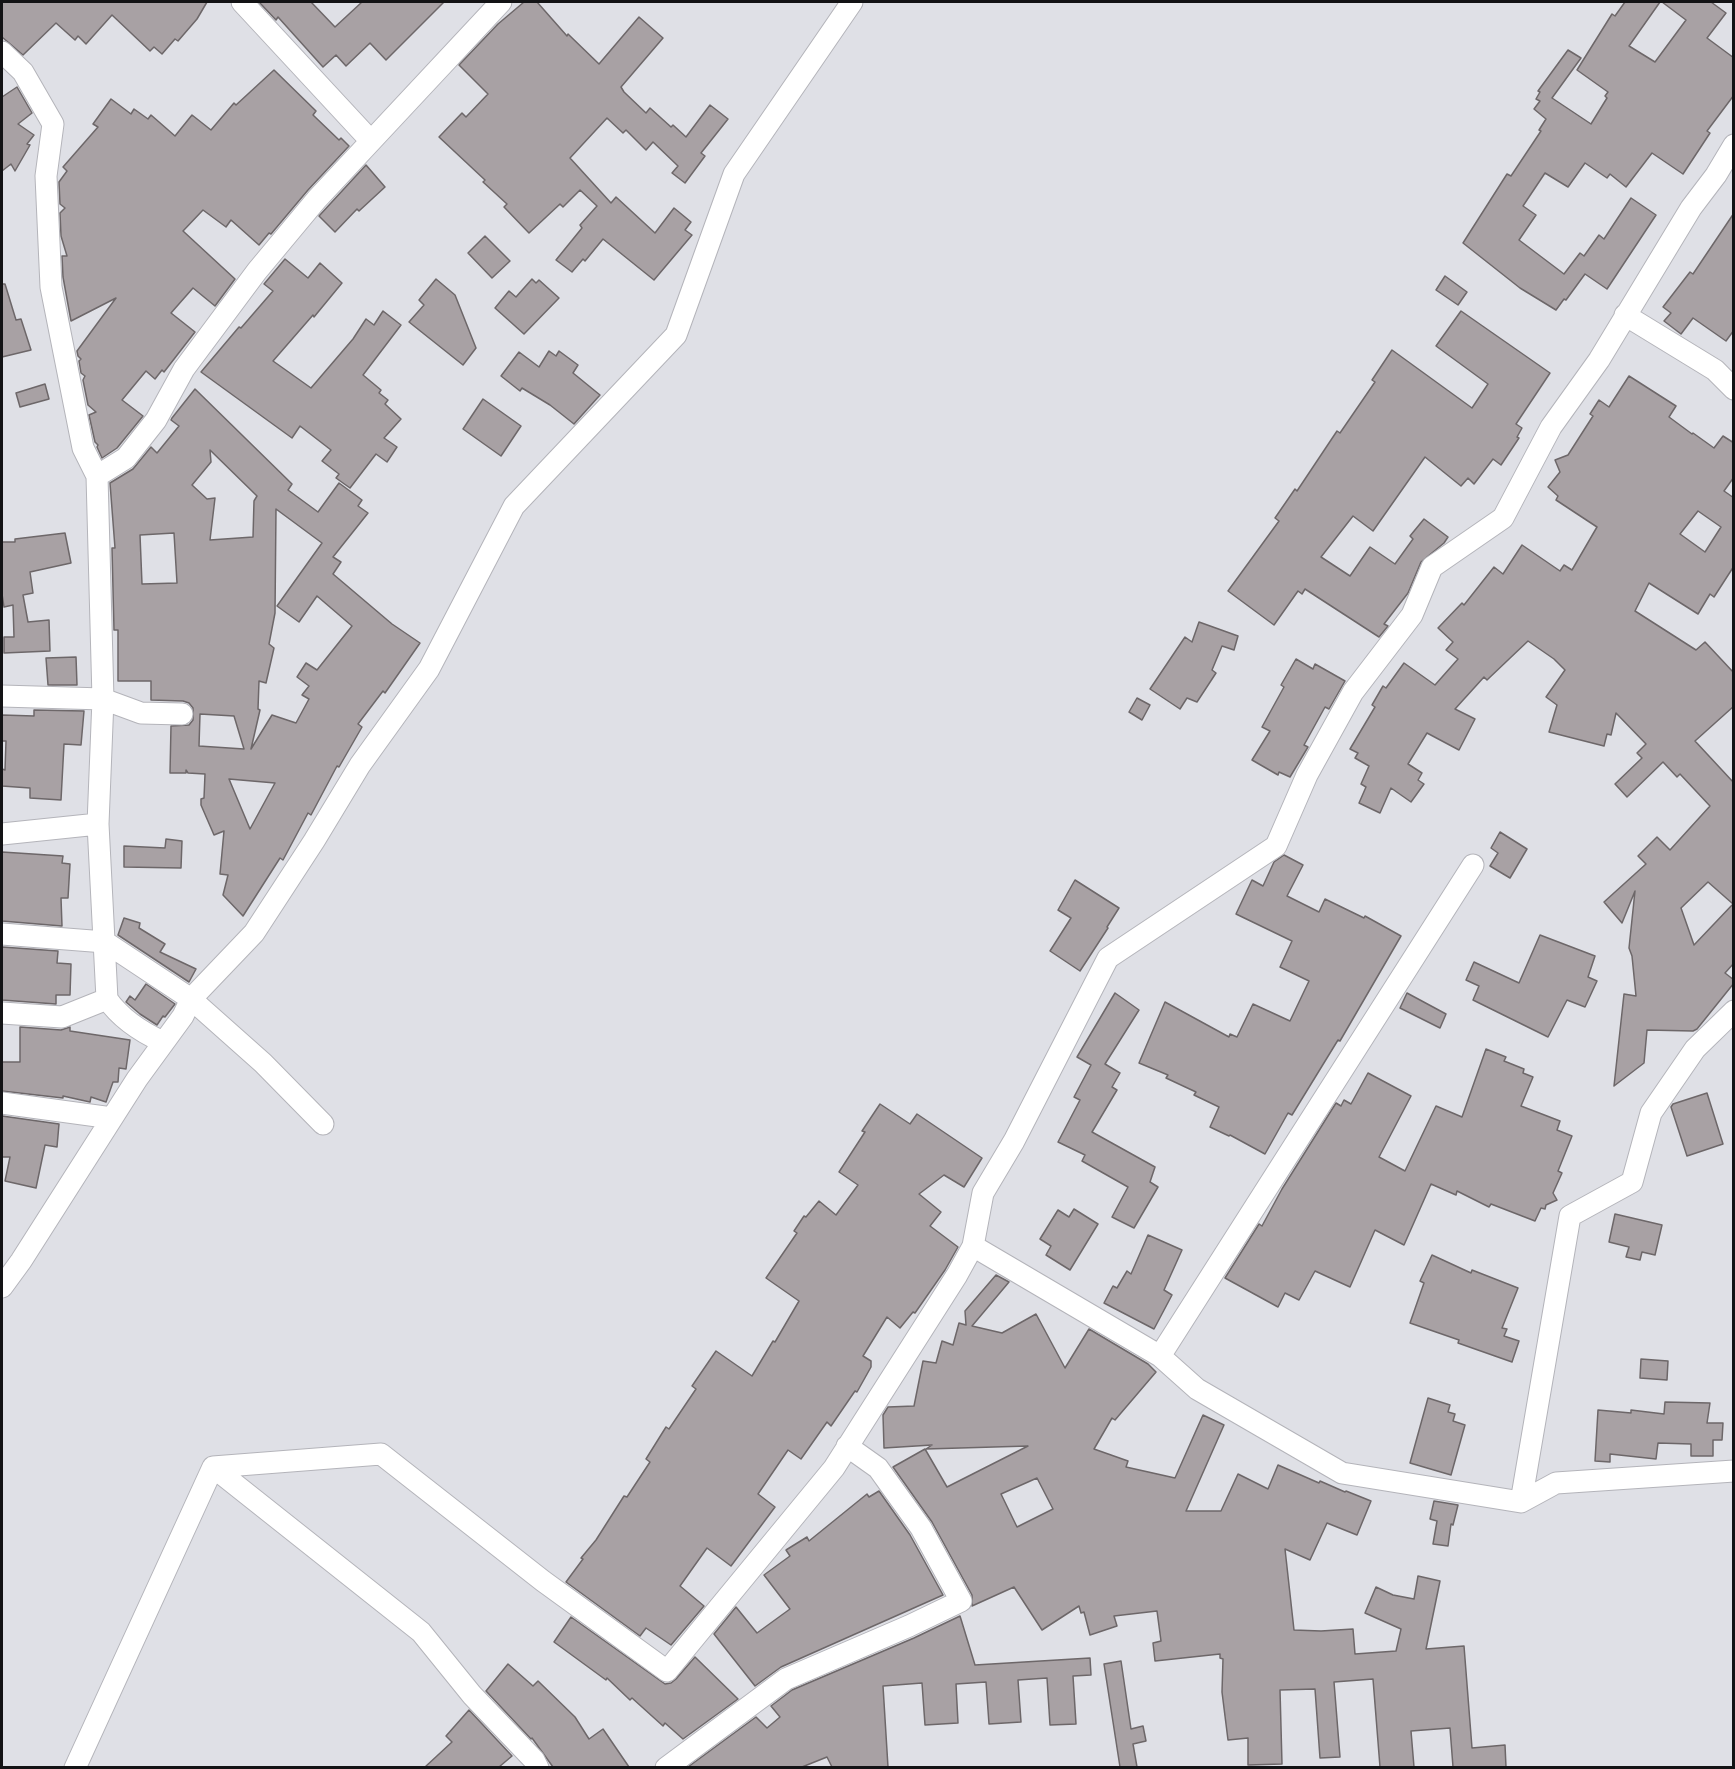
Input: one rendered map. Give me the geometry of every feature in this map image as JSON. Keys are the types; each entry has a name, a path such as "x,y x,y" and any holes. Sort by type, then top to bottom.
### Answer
{"street":[{"path":"242,2 370,140"},
{"path":"97,476 126,458 156,420 183,369 257,271 317,199 501,2"},
{"path":"2,1287 11,1265 183,1016 191,999 254,933 360,765 429,669 514,506 676,335 734,174 852,2"},
{"path":"2,52 23,72 53,124 46,176 51,287 83,448 97,476 103,699 98,824 107,999 118,1014 149,1036 163,1042"},
{"path":"213,1467 381,1454 543,1581 667,1671 834,1468 957,1275 973,1246 983,1193 1014,1141 1108,958 1276,846 1307,775 1353,692 1412,615 1432,567 1503,518 1551,427 1599,360 1691,208 1716,176 1734,146"},
{"path":"1625,315 1715,370 1734,389"},
{"path":"2,696 103,699 141,713 182,714"},
{"path":"2,834 98,824"},
{"path":"1160,1356 1473,865"},
{"path":"2,934 105,942 191,999 263,1063 323,1124"},
{"path":"2,1013 62,1017 107,999"},
{"path":"1521,1502 1570,1216 1632,1182 1651,1113 1695,1049 1734,1011"},
{"path":"2,1103 112,1118"},
{"path":"973,1246 1160,1356 1197,1389 1342,1473 1521,1502 1556,1483 1734,1471"},
{"path":"666,1767 786,1679 961,1601 915,1519 878,1468 847,1446"},
{"path":"75,1767 213,1467"},
{"path":"213,1467 421,1632 472,1695 538,1767"}],"building":[{"path":"2,2 207,2 197,19 178,41 175,39 162,54 154,47 150,51 112,15 86,44 78,36 75,40 56,23 23,55 2,37"},
{"path":"259,2 311,2 335,27 362,2 444,2 386,60 370,43 346,66 336,55 323,67 278,17 276,20"},
{"path":"524,2 537,2 567,36 568,34 599,64 639,17 663,38 621,87 624,92 646,113 650,108 686,137 710,105 728,119 701,153 705,156 685,183 672,173 678,166 653,142 646,150 626,130 623,133 607,118 570,158 611,203 616,197 655,233 674,208 691,222 685,230 692,235 654,280 603,239 585,261 583,259 572,272 556,260 582,228 580,225 597,206 580,190 563,207 560,204 529,233 504,207 507,204 483,182 485,180 439,137 462,113 466,117 488,94 459,65 498,24"},
{"path":"1625,2 1660,2 1629,46 1655,62 1686,20 1662,2 1711,2 1726,13 1707,38 1734,58 1734,95 1707,131 1710,133 1683,174 1652,153 1626,187 1610,174 1607,178 1585,163 1568,187 1545,173 1523,206 1536,215 1519,240 1564,274 1580,253 1584,256 1599,235 1604,239 1631,198 1656,215 1607,289 1585,274 1556,310 1520,288 1463,243 1507,174 1511,176 1541,131 1539,130 1546,119 1534,109 1540,101 1536,99 1540,92 1538,91 1568,50 1581,58 1552,98 1591,124 1607,98 1605,96 1608,92 1577,70 1612,14 1615,16"},
{"path":"274,70 316,111 313,115 339,140 341,138 349,146 259,245 231,220 226,227 203,210 183,231 235,279 215,306 193,288 171,313 195,332 164,372 162,370 155,379 146,371 122,400 143,416 117,448 102,458 95,442 89,415 96,412 88,405 83,380 85,376 81,373 79,361 81,359 77,351 116,298 71,321 63,277 62,256 67,256 61,236 60,213 65,208 60,204 59,182 67,171 63,167 98,127 93,124 111,99 131,114 134,109 148,119 151,115 175,136 192,115 211,130 234,103 236,105"},
{"path":"17,87 32,113 18,124 34,135 27,144 30,145 15,171 11,164 2,171 2,97"},
{"path":"366,165 385,187 359,211 357,209 335,232 319,216"},
{"path":"1734,213 1734,330 1726,341 1693,318 1681,334 1664,321 1671,313 1663,307 1690,272 1693,274"},
{"path":"485,236 510,261 492,278 468,253"},
{"path":"285,259 308,278 320,263 342,283 273,361 311,388 353,339 366,319 374,325 383,311 401,325 363,375 381,390 379,393 388,400 385,404 401,419 384,438 397,447 387,462 376,454 350,488 336,478 339,474 322,461 331,450 300,426 292,438 201,372 273,291 264,284"},
{"path":"1445,276 1467,292 1458,305 1436,290"},
{"path":"436,279 455,295 476,348 463,365 409,322 424,305 419,300"},
{"path":"532,279 536,283 539,280 559,298 524,334 495,308 509,291 516,297"},
{"path":"2,284 5,284 16,320 21,319 31,350 2,357"},
{"path":"1461,311 1550,373 1516,424 1522,428 1517,437 1519,438 1501,465 1493,459 1474,484 1468,478 1461,486 1425,457 1373,531 1353,516 1321,557 1350,576 1370,547 1395,564 1413,539 1410,536 1424,519 1448,537 1421,562 1408,593 1384,624 1388,626 1379,637 1305,589 1302,594 1298,591 1274,625 1228,591 1279,521 1275,518 1295,489 1297,491 1337,431 1340,433 1375,382 1372,380 1392,350 1472,408 1488,384 1436,346"},
{"path":"549,351 556,356 559,351 578,365 573,373 600,395 574,424 550,405 522,388 520,391 501,376 519,352 539,367"},
{"path":"1629,376 1676,406 1669,417 1692,434 1714,448 1723,436 1734,443 1734,477 1724,491 1734,498 1734,566 1714,597 1710,594 1698,614 1649,583 1635,611 1696,650 1705,642 1734,673 1734,706 1695,741 1734,783 1734,963 1725,973 1734,980 1734,983 1697,1029 1693,1031 1647,1030 1644,1063 1614,1086 1624,994 1636,996 1632,956 1629,948 1635,891 1622,923 1604,902 1646,864 1638,856 1657,837 1670,850 1710,806 1680,774 1677,777 1663,762 1627,797 1615,784 1642,758 1637,753 1646,744 1616,713 1611,735 1607,734 1604,746 1549,732 1557,705 1546,697 1565,670 1554,659 1528,641 1487,680 1484,677 1455,709 1475,719 1459,750 1427,733 1408,764 1422,773 1418,780 1424,784 1411,802 1391,788 1380,813 1359,803 1366,787 1361,784 1369,766 1355,758 1358,753 1350,749 1375,707 1372,705 1383,686 1386,688 1404,663 1435,685 1458,659 1446,650 1453,642 1438,628 1462,603 1464,605 1494,567 1503,574 1522,545 1560,571 1564,565 1572,570 1597,527 1556,500 1558,496 1548,487 1560,472 1555,460 1568,455 1593,416 1590,414 1599,400 1609,407","holes":["1698,511 1721,527 1705,552 1680,534","1708,882 1733,904 1694,945 1681,908"]},
{"path":"45,384 49,399 20,407 16,393"},
{"path":"195,389 292,484 288,490 318,512 339,483 362,500 358,506 368,513 333,557 341,562 333,574 392,624 420,643 385,693 383,691 358,724 362,727 339,767 337,766 311,815 308,813 283,860 280,858 243,916 223,895 228,875 220,874 224,831 214,835 201,805 201,799 204,798 205,774 188,773 186,770 186,773 170,773 171,726 189,725 193,720 193,708 189,703 183,701 151,700 151,681 118,681 118,630 114,630 112,548 115,548 110,483 133,469 151,447 157,453 179,426 171,420","holes":["210,450 257,496 254,501 253,537 210,540 215,498 207,499 192,485 211,462","276,509 322,543 277,606 299,622 317,596 352,626 317,670 306,663 297,677 309,686 302,695 309,699 296,723 272,715 251,749 260,710 258,709 259,681 266,683 274,648 269,644 275,613","174,533 177,583 142,584 140,535","200,714 234,716 244,749 199,746","229,779 275,783 250,829"]},
{"path":"483,399 521,426 501,456 463,429"},
{"path":"65,533 71,563 30,572 33,593 23,595 28,622 49,620 50,651 4,653 4,637 14,637 13,605 4,607 2,594 2,542 15,542 15,539"},
{"path":"1199,622 1238,636 1234,650 1222,646 1212,670 1216,673 1197,702 1187,698 1180,709 1150,689 1185,637 1192,642"},
{"path":"76,657 77,685 48,685 46,658"},
{"path":"1296,659 1313,669 1315,664 1345,681 1329,709 1325,707 1304,745 1308,747 1290,777 1279,772 1278,775 1252,760 1270,731 1262,727"},
{"path":"1137,698 1150,705 1142,720 1129,712"},
{"path":"34,710 84,711 81,745 64,744 61,800 30,798 30,788 2,786 6,741 2,741 2,715 34,716"},
{"path":"1500,832 1527,849 1510,878 1490,866 1498,853 1491,848"},
{"path":"166,839 182,841 181,868 124,867 124,846 165,848"},
{"path":"2,852 63,856 62,863 70,864 68,898 61,898 62,926 2,921"},
{"path":"1284,855 1303,865 1287,896 1319,912 1325,899 1364,918 1365,916 1401,936 1340,1041 1338,1040 1292,1115 1288,1113 1265,1154 1210,1127 1219,1107 1194,1095 1196,1092 1166,1078 1168,1075 1139,1063 1165,1002 1229,1037 1230,1034 1237,1037 1253,1004 1290,1021 1309,981 1280,967 1292,941 1236,914 1252,880 1263,886 1274,862"},
{"path":"1075,880 1119,908 1080,971 1050,951 1071,918 1058,910"},
{"path":"124,918 140,923 139,928 165,944 160,952 196,969 189,982 118,935"},
{"path":"1540,935 1595,956 1588,977 1597,981 1585,1007 1567,1000 1548,1037 1473,1000 1479,986 1466,980 1474,962 1519,983"},
{"path":"2,947 58,951 57,963 71,964 70,995 56,995 56,1004 2,1000"},
{"path":"146,984 175,1004 157,1025 126,1002 130,996 135,1000"},
{"path":"1115,993 1139,1010 1105,1064 1120,1073 1112,1087 1117,1090 1092,1132 1155,1167 1150,1182 1158,1187 1134,1228 1112,1217 1128,1187 1082,1161 1085,1155 1058,1142 1080,1100 1074,1097 1091,1065 1077,1057"},
{"path":"1407,993 1446,1014 1440,1028 1400,1008"},
{"path":"20,1027 61,1030 70,1027 70,1031 130,1040 126,1069 119,1068 118,1082 113,1082 106,1102 91,1097 90,1102 63,1096 63,1098 2,1091 2,1062 20,1062"},
{"path":"1486,1049 1506,1057 1504,1061 1524,1069 1523,1073 1533,1077 1521,1106 1560,1121 1557,1130 1572,1136 1558,1171 1562,1173 1553,1193 1557,1200 1546,1205 1545,1209 1541,1208 1535,1221 1491,1204 1489,1207 1457,1191 1456,1195 1431,1184 1404,1245 1375,1230 1350,1287 1315,1271 1299,1300 1285,1293 1278,1307 1225,1278 1259,1224 1262,1226 1282,1189 1336,1103 1341,1106 1344,1100 1351,1104 1368,1073 1411,1096 1379,1157 1405,1171 1436,1106 1462,1117"},
{"path":"1707,1093 1723,1144 1687,1156 1671,1107 1673,1104"},
{"path":"880,1104 910,1124 917,1114 982,1158 964,1187 944,1175 919,1194 941,1212 930,1226 958,1247 915,1313 913,1312 900,1328 887,1317 863,1356 871,1361 871,1367 857,1392 855,1391 831,1426 827,1422 801,1459 788,1450 758,1494 775,1507 731,1566 707,1548 680,1586 704,1606 671,1645 646,1628 640,1636 566,1582 624,1496 627,1497 650,1462 646,1459 666,1427 669,1429 696,1389 692,1386 716,1351 752,1376 773,1341 775,1342 799,1301 766,1278 797,1233 794,1231 804,1216 806,1217 819,1201 836,1215 858,1185 839,1172"},
{"path":"2,1116 59,1124 57,1147 45,1145 36,1188 5,1181 10,1157 2,1157"},
{"path":"1074,1209 1098,1224 1070,1270 1046,1255 1051,1246 1040,1239 1058,1210 1069,1217"},
{"path":"1615,1214 1662,1225 1655,1255 1642,1252 1640,1260 1626,1257 1629,1247 1609,1242"},
{"path":"1148,1235 1182,1250 1164,1290 1172,1295 1154,1329 1104,1303 1113,1286 1117,1288 1127,1271 1131,1274"},
{"path":"1432,1255 1471,1273 1472,1270 1518,1288 1502,1328 1507,1329 1504,1336 1519,1341 1512,1362 1410,1323 1424,1283 1420,1281"},
{"path":"996,1275 1009,1282 972,1326 1002,1333 1036,1314 1065,1368 1089,1329 1148,1364 1156,1372 1115,1420 1112,1418 1094,1449 1128,1461 1126,1467 1175,1478 1203,1415 1224,1425 1186,1511 1221,1511 1238,1474 1268,1489 1278,1465 1319,1483 1320,1481 1371,1501 1357,1535 1327,1523 1310,1560 1285,1549 1294,1630 1353,1629 1355,1654 1396,1651 1401,1629 1365,1613 1376,1587 1393,1595 1414,1599 1418,1576 1440,1581 1426,1649 1464,1646 1472,1748 1505,1745 1506,1767 1453,1767 1450,1728 1411,1731 1414,1767 1380,1767 1373,1679 1334,1682 1340,1757 1320,1758 1315,1689 1280,1690 1282,1764 1248,1765 1248,1738 1228,1740 1222,1692 1223,1659 1220,1658 1220,1654 1155,1661 1153,1643 1161,1641 1157,1611 1114,1616 1117,1626 1090,1635 1084,1612 1081,1613 1079,1606 1042,1630 1014,1587 972,1606 972,1595 932,1522 893,1467 925,1449 947,1487 1028,1446 926,1449 932,1445 884,1448 883,1415 888,1407 914,1406 923,1361 936,1363 942,1341 953,1345 959,1323 966,1325 965,1311","holes":["1037,1478 1053,1509 1017,1527 1001,1494"]},
{"path":"1641,1359 1668,1361 1667,1380 1640,1378"},
{"path":"1428,1398 1450,1405 1448,1412 1455,1414 1453,1421 1465,1425 1451,1475 1410,1463"},
{"path":"1665,1402 1710,1403 1707,1423 1723,1423 1722,1440 1713,1440 1713,1456 1691,1456 1691,1444 1658,1443 1656,1459 1610,1454 1610,1462 1595,1461 1598,1410 1631,1413 1631,1410 1664,1414"},
{"path":"879,1491 910,1535 943,1595 781,1667 755,1686 714,1634 736,1607 757,1633 790,1609 764,1575 790,1556 786,1550 807,1537 809,1541 867,1494 869,1497"},
{"path":"1434,1501 1458,1505 1453,1525 1451,1524 1448,1546 1433,1544 1437,1521 1430,1519"},
{"path":"960,1616 975,1665 1090,1658 1091,1675 1073,1676 1076,1724 1050,1725 1047,1678 1018,1680 1021,1722 989,1724 986,1682 956,1684 958,1723 925,1725 922,1683 883,1686 888,1767 832,1767 827,1757 802,1767 688,1767 756,1717 767,1728 780,1717 771,1706 792,1690"},
{"path":"571,1617 665,1684 676,1679 695,1657 738,1699 683,1739 665,1723 663,1726 632,1698 630,1700 607,1678 606,1680 554,1642"},
{"path":"1121,1661 1131,1729 1143,1726 1146,1741 1133,1744 1137,1767 1120,1767 1104,1664"},
{"path":"508,1664 533,1686 538,1681 575,1717 589,1739 603,1729 629,1767 553,1767 532,1738 486,1691"},
{"path":"469,1710 512,1756 499,1767 425,1767 452,1742 446,1736"}]}
